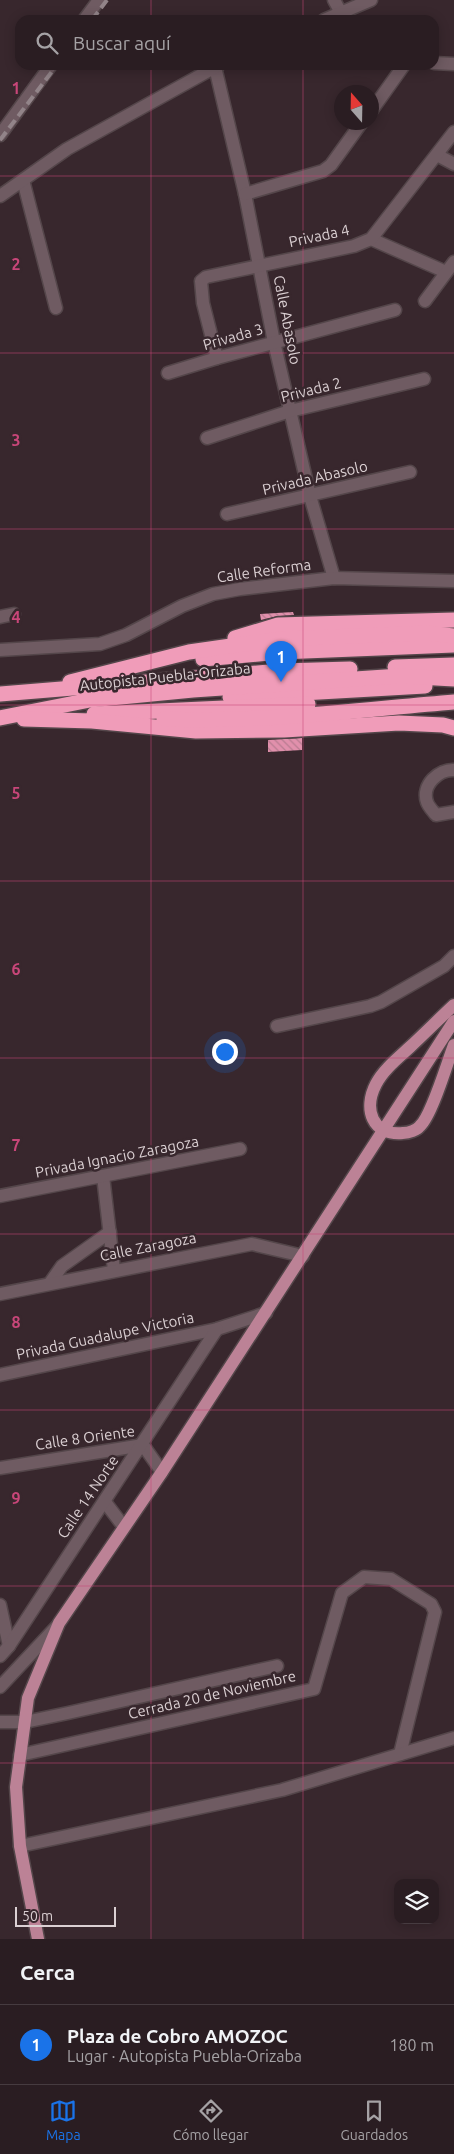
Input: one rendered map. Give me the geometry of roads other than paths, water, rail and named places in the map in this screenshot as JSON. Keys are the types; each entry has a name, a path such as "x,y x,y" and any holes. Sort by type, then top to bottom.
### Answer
{"highway":[{"path":"189,652 278,625 454,620"},
{"name":"Autopista Puebla-Orizaba","path":"28,693 189,652 280,639 427,633 454,636"},
{"name":"Autopista Puebla-Orizaba","path":"28,693 191,660 280,652 454,645"},
{"name":"Autopista Puebla-Orizaba","path":"28,693 204,668 281,662 454,655"},
{"name":"Autopista Puebla-Orizaba","path":"0,694 281,671 454,665"},
{"name":"Autopista Puebla-Orizaba","path":"0,718 90,700 193,690 400,676 454,678"},
{"name":"Autopista Puebla-Orizaba","path":"0,718 91,706 454,684"},
{"name":"Autopista Puebla-Orizaba","path":"0,718 284,705 454,694"},
{"name":"Autopista Puebla-Orizaba","path":"0,718 92,715 195,720 284,716 454,702"},
{"path":"0,718 92,721 196,731 284,730 400,722 443,725 454,728"}],"main road":[{"path":"454,1005 392,1064 377,1082 371,1094 370,1106 374,1121 379,1128 394,1134 408,1133 420,1127 427,1117 454,1045"},
{"path":"38,1939 20,1846 16,1786 28,1698 59,1623 162,1472 385,1131 454,1021"}],"street":[{"path":"88,15 99,0"},
{"path":"334,0 341,13"},
{"path":"336,15 372,0"},
{"path":"439,64 454,64"},
{"path":"0,135 47,70"},
{"path":"0,196 67,149 210,70"},
{"name":"Calle Abasolo","path":"218,70 260,265 274,342 310,496 334,578"},
{"path":"379,100 400,70"},
{"path":"245,194 323,171 331,165 356,130"},
{"name":"Privada 4","path":"217,358 203,304 201,281 206,277 354,246 371,239 454,132"},
{"path":"437,155 454,164"},
{"path":"23,180 56,308"},
{"path":"371,239 450,267 424,301"},
{"name":"Privada 3","path":"168,374 217,358 395,310"},
{"name":"Privada 2","path":"207,438 290,411 424,379"},
{"name":"Privada Abasolo","path":"227,514 410,472"},
{"name":"Calle Reforma","path":"0,650 100,644 126,635 182,606 213,594 240,589 334,578 454,581"},
{"path":"0,617 14,614"},
{"path":"454,770 444,769 434,776 426,793 427,802 436,815 454,812"},
{"path":"277,1026 381,1002 444,966 454,956"},
{"name":"Privada Ignacio Zaragoza","path":"0,1196 240,1149"},
{"path":"103,1176 114,1270"},
{"path":"50,1283 62,1266 110,1232"},
{"name":"Calle Zaragoza","path":"0,1294 252,1244 303,1256"},
{"name":"Privada Guadalupe Victoria","path":"0,1375 216,1329 266,1313"},
{"name":"Calle 14 Norte","path":"0,1656 9,1646 143,1445 216,1329"},
{"name":"Calle 8 Oriente","path":"0,1468 143,1445 162,1472"},
{"path":"105,1502 124,1527"},
{"name":"Cerrada 20 de Noviembre","path":"20,1755 314,1689 342,1593 364,1577 391,1578 431,1604 435,1612 400,1754"},
{"path":"0,1605 9,1646"},
{"path":"0,1687 59,1623"},
{"path":"0,1722 25,1722 278,1666"},
{"path":"20,1846 282,1790 454,1738"}],"railway":[{"path":"96,15 107,0"},
{"path":"0,140 53,70"}],"place":[{"name":"Plaza de Cobro AMOZOC","path":"281,682"}]}
